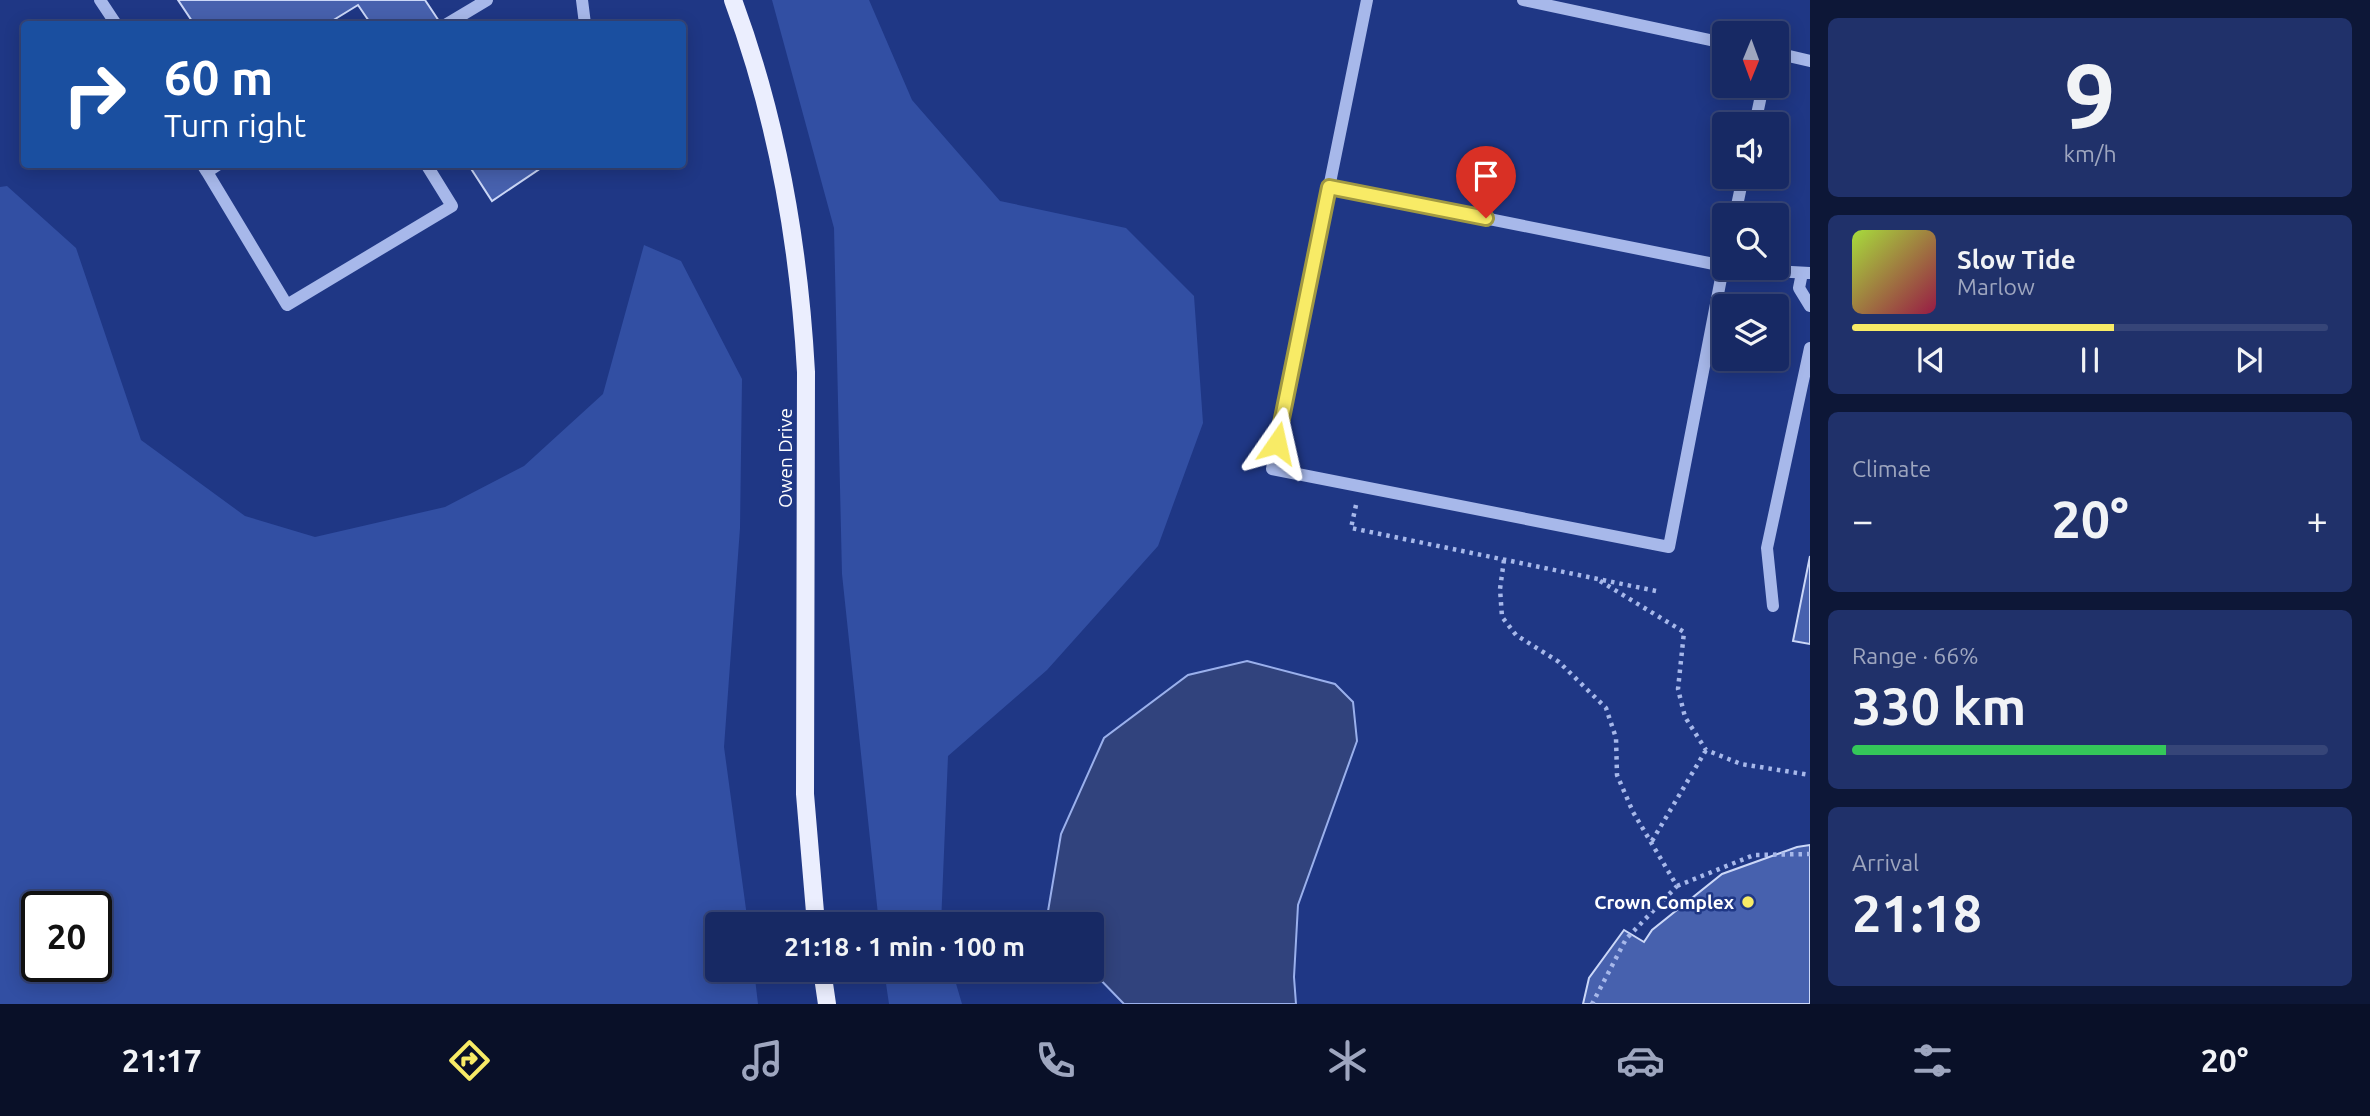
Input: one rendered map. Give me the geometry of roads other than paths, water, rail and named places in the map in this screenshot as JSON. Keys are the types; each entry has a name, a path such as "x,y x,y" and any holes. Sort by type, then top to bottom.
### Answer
{"main road":[{"name":"Owen Drive","path":"733,0 766,99 778,149 792,223 802,306 806,372 805,794 815,912"},
{"path":"824,982 827,1004"}],"lane":[{"path":"100,0 114,21"},
{"path":"452,21 487,0"},
{"path":"582,0 585,21"},
{"path":"1367,0 1272,469 1669,547 1721,280"},
{"path":"1523,0 1712,40"},
{"path":"1789,57 1810,61"},
{"path":"204,168 288,305 452,206 428,168"},
{"path":"1329,187 1712,265"},
{"path":"1806,273 1799,288 1810,306"},
{"path":"1773,606 1768,548 1810,348"}],"place":[{"name":"Crown Complex","path":"1748,902"}]}
